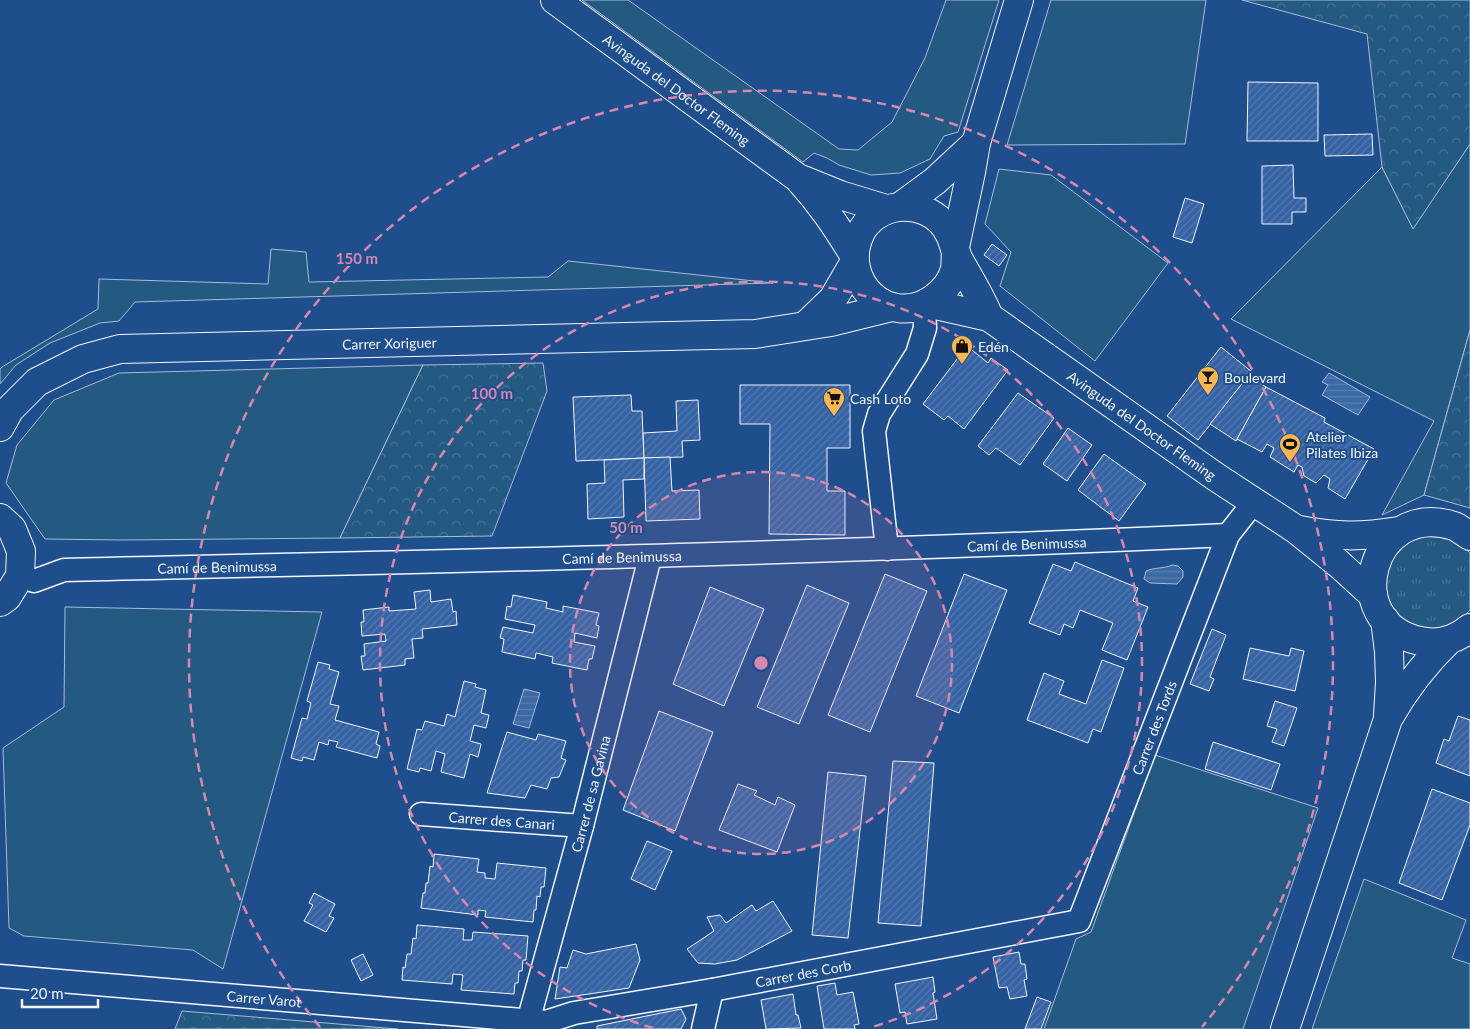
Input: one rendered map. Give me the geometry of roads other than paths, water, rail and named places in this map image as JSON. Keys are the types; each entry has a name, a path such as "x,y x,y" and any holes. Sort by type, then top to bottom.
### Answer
{"main road":[{"name":"Avinguda del Doctor Fleming","path":"555,0 798,178 831,217 854,259"},
{"path":"854,259 857,275 862,286 880,302 892,307 914,308 926,304 940,295 949,282 954,269 955,250 976,143 1020,0"},
{"path":"806,325 833,299 854,259 857,240 863,227 874,217 894,208 935,181 976,143"},
{"name":"Avinguda del Doctor Fleming","path":"798,178 840,195 894,208"},
{"path":"894,208 916,207 930,212 946,227 955,250"},
{"name":"Avinguda del Doctor Fleming","path":"955,250 989,317"},
{"name":"Avinguda del Doctor Fleming","path":"926,304 989,317 1216,477 1297,530 1373,595"},
{"name":"Carrer Xoriguer","path":"0,427 10,409 37,382 83,359 120,349 755,334 831,322 892,307"},
{"path":"0,518 12,529 21,552 20,576 7,597 0,602"},
{"path":"1463,634 1427,643 1412,640 1396,631 1385,620 1377,607 1373,595 1372,576 1377,557 1389,540 1399,532 1414,525 1434,522 1455,526 1470,536"},
{"name":"Avinguda del Doctor Fleming","path":"1297,530 1356,536 1399,532"},
{"path":"1385,620 1390,682 1388,719"},
{"path":"1285,1029 1388,719 1402,693 1432,656 1463,634"}],"street":[{"path":"887,549 874,431 880,414 917,354 925,328 926,304"},
{"name":"Carrer des Tords","path":"1079,921 1228,535 1254,502"},
{"name":"Camí de Benimussa","path":"20,576 34,581 64,570 650,557 1228,535"},
{"name":"Carrer de sa Gavina","path":"528,1024 582,826 650,557"},
{"name":"Carrer des Canari","path":"421,814 582,826"},
{"name":"Carrer des Corb","path":"528,1024 1079,921"},
{"name":"Carrer Varot","path":"0,976 528,1024"},
{"path":"704,1029 712,990"}],"place":[{"name":"Edén","path":"962,365"},
{"name":"Boulevard","path":"1208,396"},
{"name":"Cash Loto","path":"834,417"},
{"name":"Atelier Pilates Ibiza","path":"1290,463"}]}
